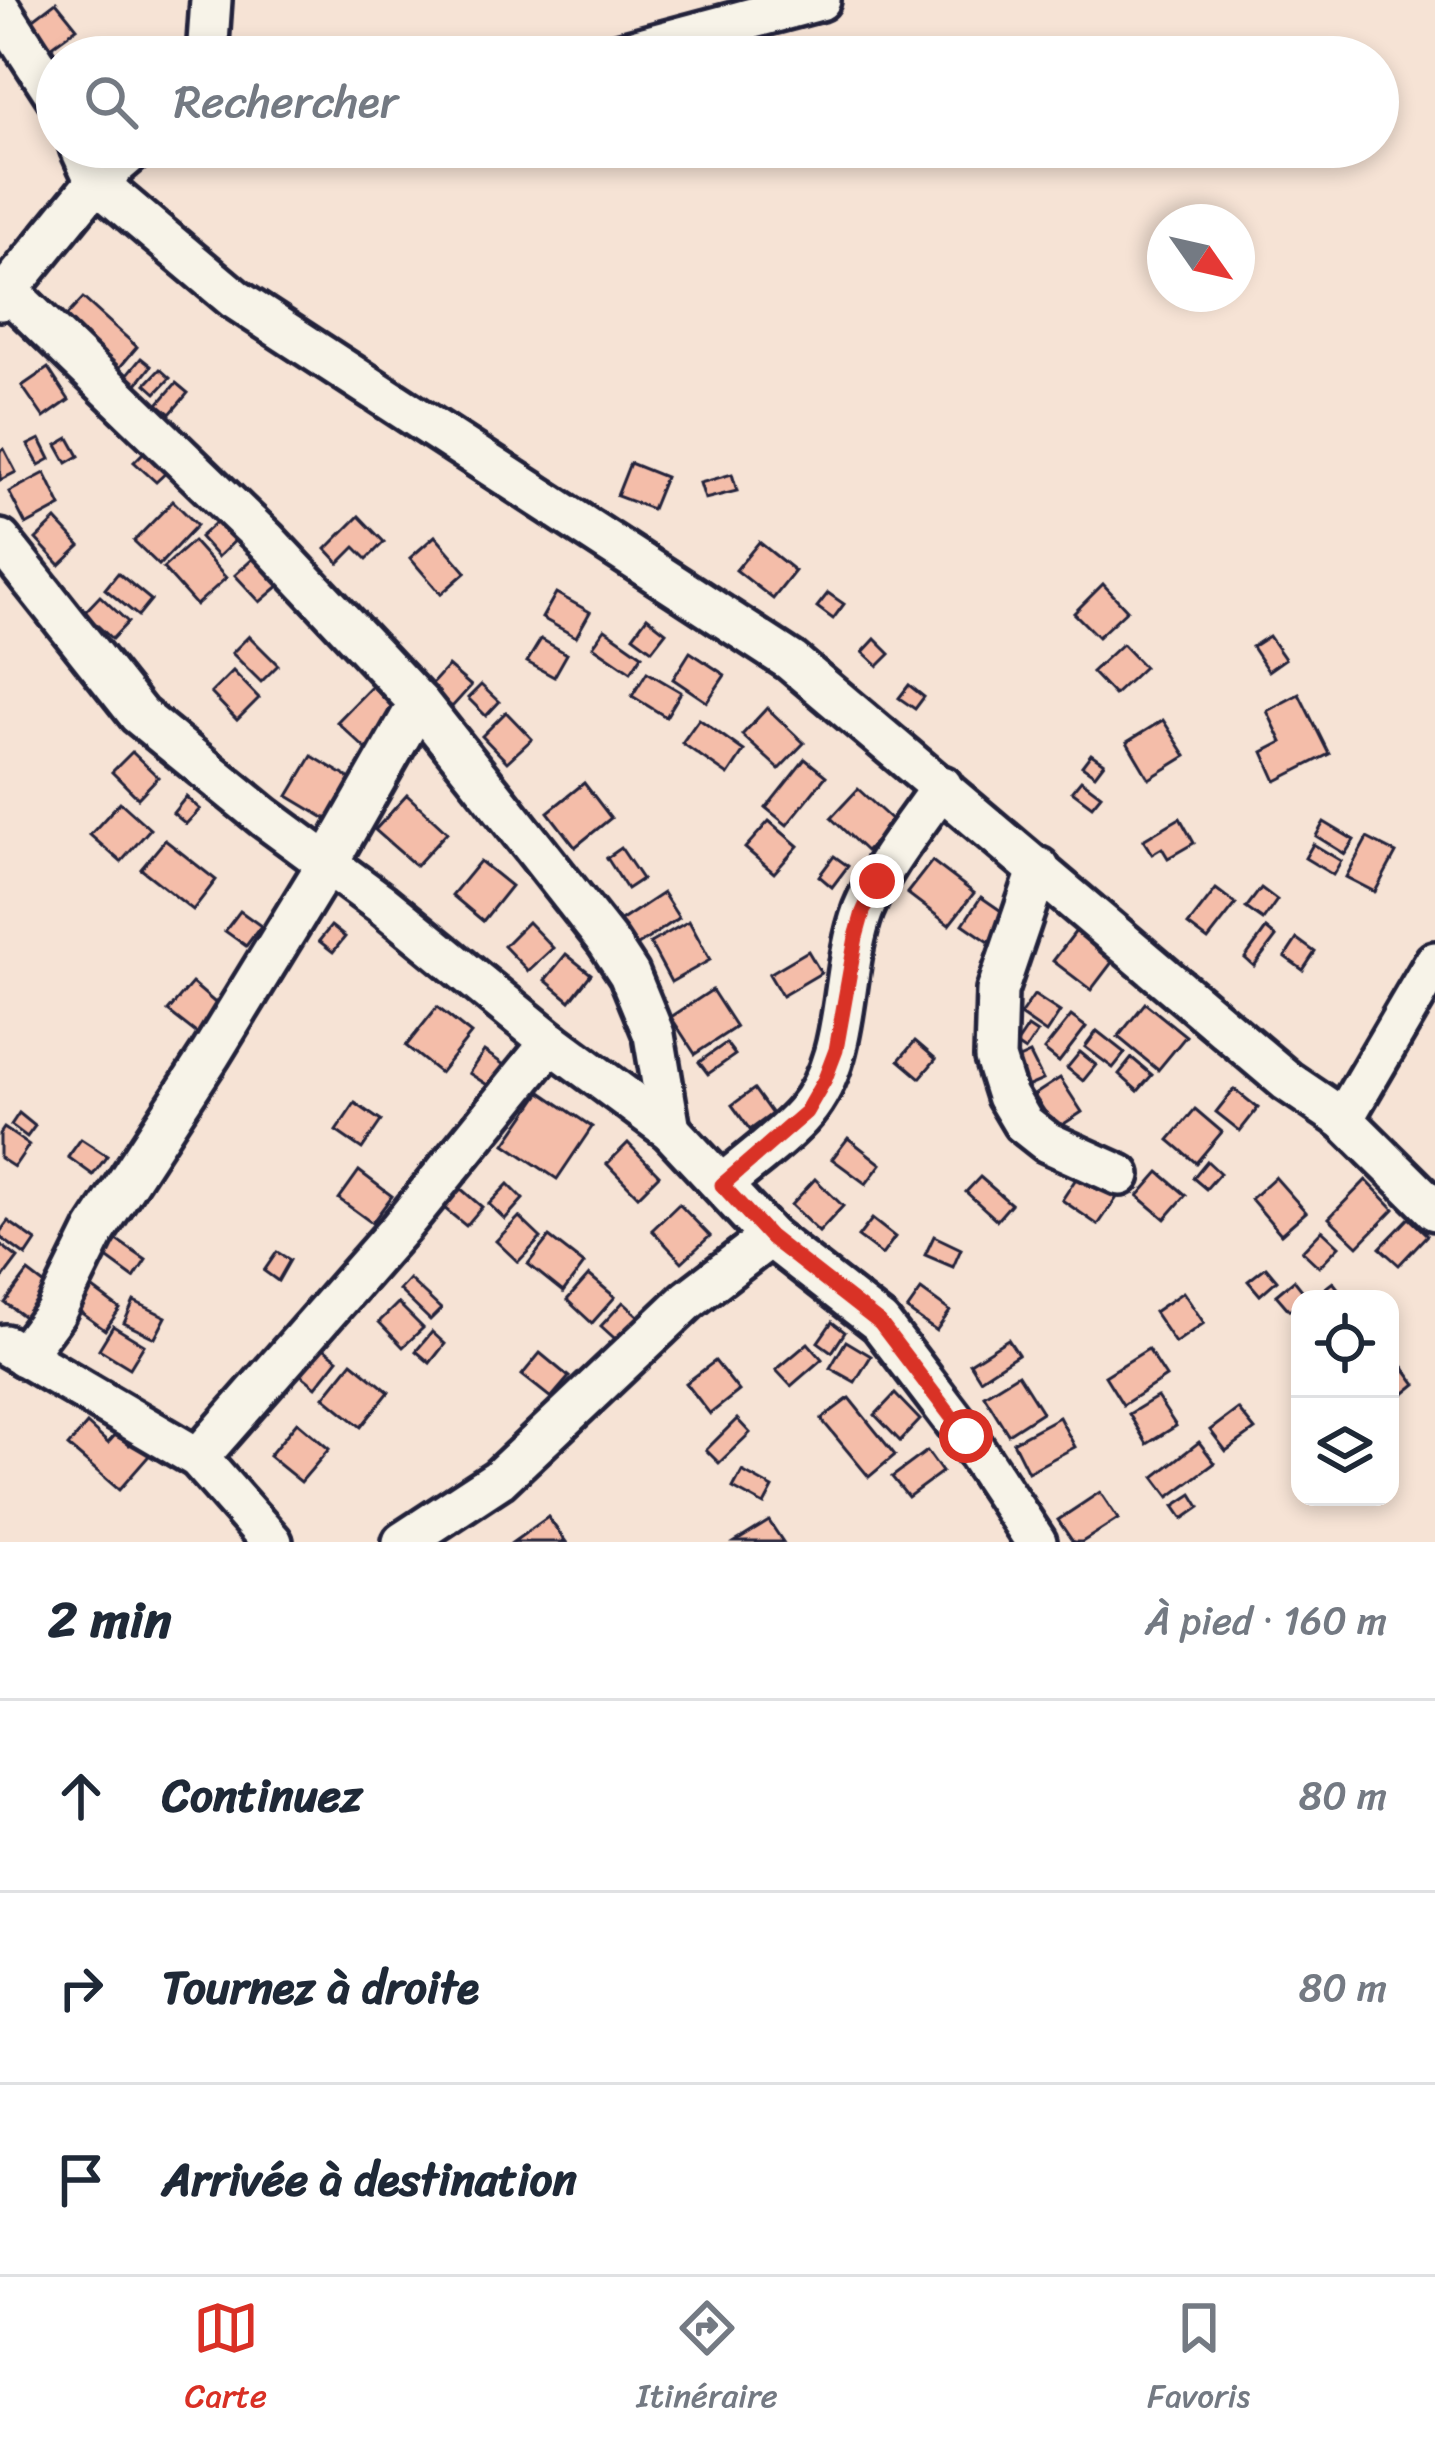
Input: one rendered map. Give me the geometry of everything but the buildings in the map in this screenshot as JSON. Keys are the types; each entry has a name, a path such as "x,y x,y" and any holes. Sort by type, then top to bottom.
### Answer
{"street":[{"path":"208,36 211,0"},
{"path":"685,36 820,0"},
{"path":"0,10 36,65"},
{"path":"86,168 4,296 250,524 419,703 629,974 654,1035 670,1130"},
{"path":"91,168 236,299 791,661 1287,1081 1342,1119 1435,1210"},
{"path":"0,540 139,716 551,1042 670,1130 770,1237 880,1323 966,1436 1036,1542"},
{"path":"272,1542 198,1458 12,1349 55,1313 96,1230 210,1055 419,703"},
{"path":"722,1185 806,1112 825,1079 836,1050 863,912 877,881 942,786"},
{"path":"1039,868 998,991 995,1058 1007,1096 1023,1124 1047,1142 1120,1175"},
{"path":"1342,1119 1435,962"},
{"path":"198,1458 400,1228 551,1042"},
{"path":"403,1542 499,1479 688,1300 770,1237"}],"route":[{"path":"877,881 856,937 836,1050 825,1079 806,1112 722,1185 770,1237 880,1323 966,1436"}]}
